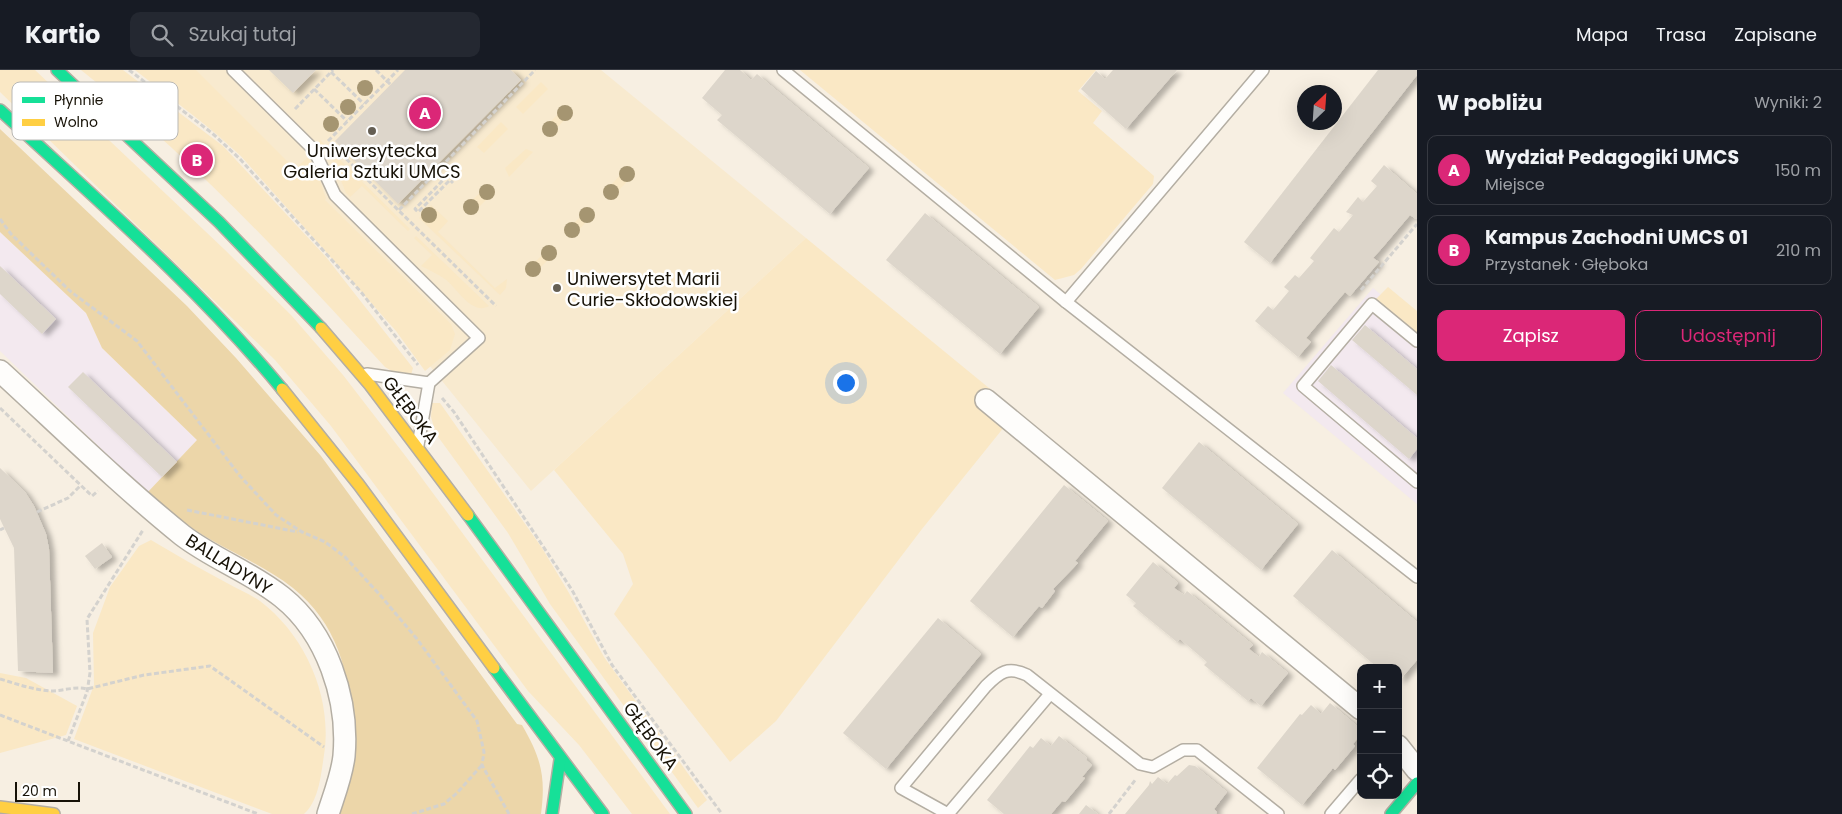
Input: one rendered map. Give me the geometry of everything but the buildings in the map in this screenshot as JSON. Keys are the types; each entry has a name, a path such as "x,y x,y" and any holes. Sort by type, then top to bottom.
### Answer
{"street":[{"name":"GŁĘBOKA","path":"57,70 70,82"},
{"path":"0,110 12,121"},
{"path":"32,140 182,282 238,338 274,380 386,520 560,760 603,814"},
{"name":"GŁĘBOKA","path":"132,140 219,222 307,312 360,373 418,448 686,814"},
{"name":"BALLADYNY","path":"0,371 184,537 249,574 282,597 299,612 327,657 337,683 343,710 344,758 328,814"},
{"path":"986,400 1357,706"},
{"path":"1402,751 1417,770"},
{"path":"552,814 560,760"},
{"path":"1391,814 1417,783"},
{"path":"0,807 54,814"}],"lane":[{"path":"234,70 314,150 335,195 479,338 429,383 418,448"},
{"path":"783,70 1066,302 1417,577"},
{"path":"1066,302 1263,70"},
{"path":"1417,341 1372,304 1303,386 1417,482"},
{"path":"360,373 429,383"},
{"path":"1050,694 948,814 901,788 986,686 998,673 1007,669 1017,670 1050,694 1140,764 1153,767 1183,750 1197,750 1278,814"},
{"path":"1331,814 1357,784"}],"path":[{"path":"130,70 146,82"},
{"path":"376,70 391,85"},
{"path":"328,141 398,70"},
{"path":"399,210 536,70"},
{"path":"302,116 295,109 332,71 364,104"},
{"path":"314,89 347,121"},
{"path":"178,107 212,133 239,158 386,322 429,383 454,412 533,529 572,590 612,665 722,814"},
{"path":"322,135 496,306"},
{"path":"437,170 445,178 415,208 418,212 450,180 453,183"},
{"path":"0,219 11,234 70,290 137,341 240,476 276,515 302,532 324,542 345,557 380,595 416,639 477,721 484,752 482,765 457,794 444,804 412,814"},
{"path":"0,408 92,496 106,486"},
{"path":"37,512 68,498 80,485"},
{"path":"179,509 302,532"},
{"path":"68,741 87,689 90,673 86,619 145,527"},
{"path":"0,530 4,528"},
{"path":"0,679 36,689 52,691 79,687 87,689 144,675 210,666 329,749 329,740"},
{"path":"0,715 258,814"},
{"path":"482,765 509,814"},
{"path":"1109,814 1147,766"}],"shaded area":[{"path":"0,70 35,70 48,82 12,82 12,104 0,92"},
{"path":"81,70 123,70 139,82 96,82"},
{"path":"135,70 196,70 295,169 307,158 317,171 325,200 451,324 455,334 450,350 425,371 396,331 241,156 217,134 178,104 178,82 150,82"},
{"name":"Uniwersytet Marii Curie-Skłodowskiej","path":"142,70 601,70 806,238 531,491 392,319 241,156 178,101 178,82 156,82"},
{"path":"800,70 1096,70 1078,91 1102,111 1093,123 1154,176 1153,184 1081,269 1074,275 1055,280"},
{"path":"541,82 548,89 523,114 516,107"},
{"path":"563,109 573,111 548,137 545,132 546,126"},
{"path":"178,112 223,146 326,257 413,368 411,375 395,373 385,367 276,250 164,140 178,140"},
{"path":"501,122 508,129 484,153 477,147"},
{"path":"0,129 187,306 236,358 321,456 517,724 522,725 538,758 543,789 541,814 339,814 349,754 351,723 349,693 343,663 332,636 316,610 293,588 268,571 202,534 178,518 147,493 197,440 102,348 86,313 0,232"},
{"path":"49,140 109,140 291,315 343,375 407,458 670,814 632,814 579,745 528,691 331,426 275,360"},
{"path":"320,140 410,229 408,231 362,186 350,197 346,193 333,161 318,142"},
{"path":"526,149 533,152 509,177 505,168"},
{"path":"629,166 630,174 627,182 615,194 606,195 604,192"},
{"path":"486,187 495,191 471,215 467,210 467,205"},
{"path":"431,205 448,221 438,232 495,288 507,279 506,288 500,295 419,218"},
{"path":"589,208 592,216 573,236 564,233"},
{"path":"0,232 86,313 102,348 197,440 147,493 0,351"},
{"path":"416,236 489,306 483,308 471,304 445,279 421,266 432,255 414,238"},
{"path":"806,238 1017,411 922,529 776,721 730,762 614,614 633,584 623,554 554,470"},
{"path":"551,246 553,248 552,256 535,273 529,273 527,270"},
{"path":"1388,287 1417,311 1417,334 1376,299"},
{"path":"1373,288 1417,325 1417,504 1283,393"},
{"path":"432,403 440,403 542,548 604,657 707,800 698,808 550,604 508,533 436,434 431,417"},
{"path":"151,540 260,601 291,632 303,650 320,690 326,733 324,755 316,795 309,809 304,814 272,814 74,739 94,685 93,633 110,587 139,546"},
{"path":"0,673 26,678 77,706 66,735 0,753"}],"traffic: fast":[{"path":"57,70 70,82"},
{"path":"0,110 12,121"},
{"path":"33,140 146,245 216,315 282,389"},
{"path":"132,140 219,222 321,328"},
{"path":"468,515 686,814"},
{"path":"494,668 603,814"},
{"path":"552,814 560,760"},
{"path":"1391,814 1417,783"}],"traffic: slow":[{"path":"321,328 370,385 468,515"},
{"path":"282,389 359,485 494,668"},
{"path":"0,807 54,814"}],"place":[{"name":"Wydział Pedagogiki UMCS","path":"425,113"},
{"name":"Uniwersytecka Galeria Sztuki UMCS","path":"372,131"},
{"name":"Kampus Zachodni UMCS 01","path":"197,160"},
{"name":"Uniwersytet Marii Curie-Skłodowskiej","path":"557,288"}]}
